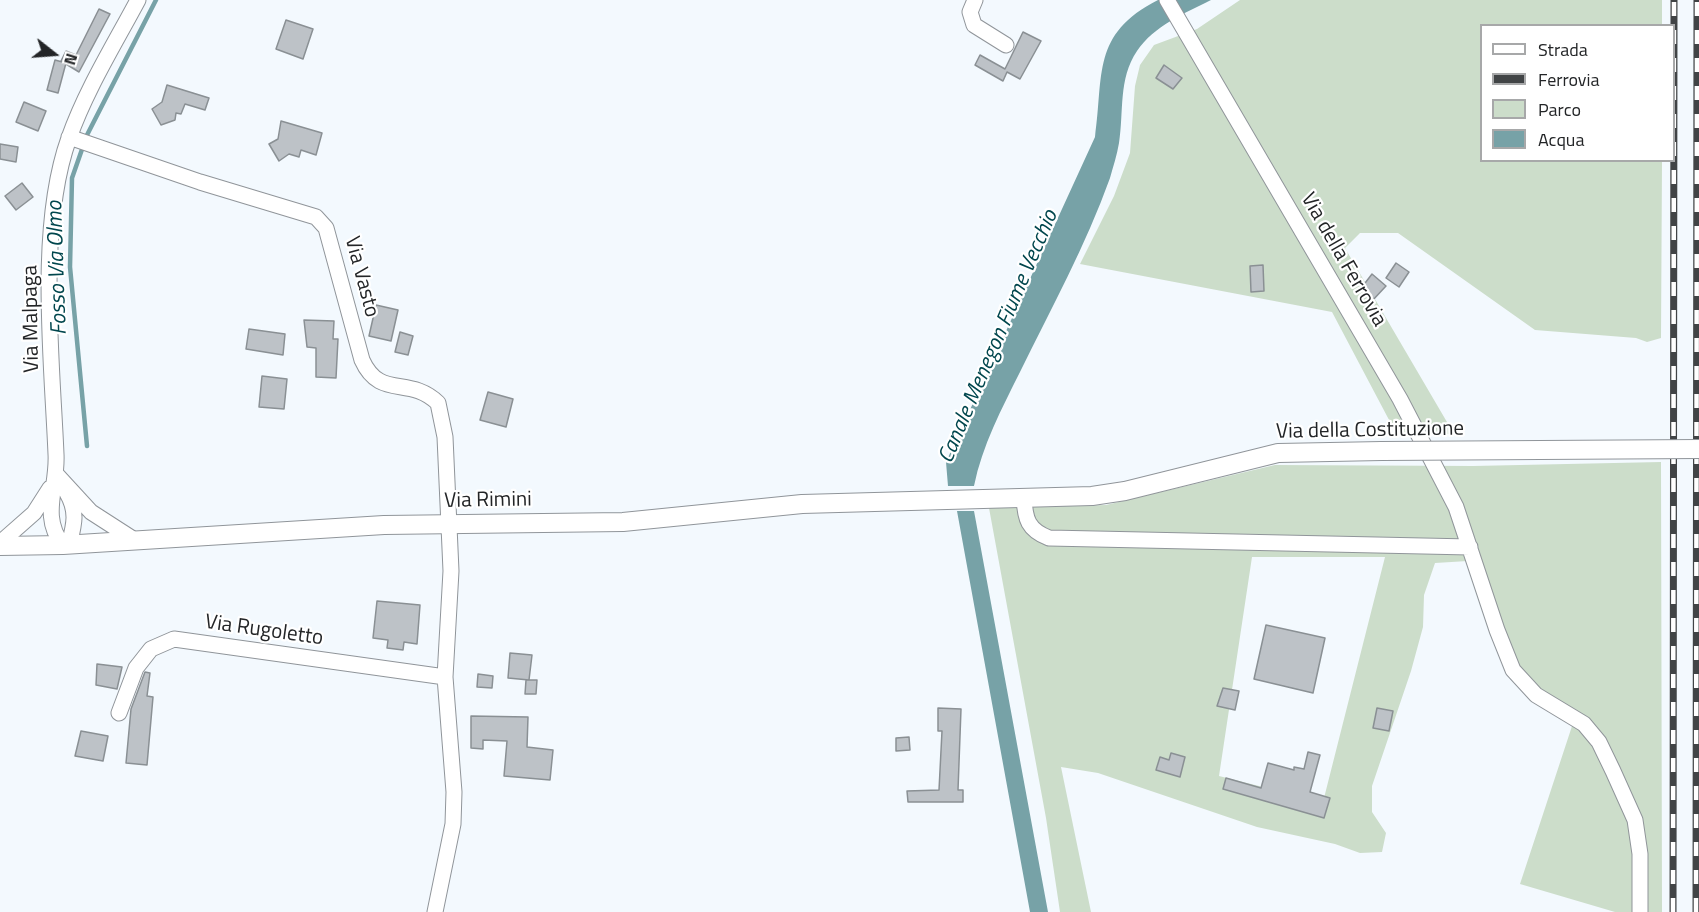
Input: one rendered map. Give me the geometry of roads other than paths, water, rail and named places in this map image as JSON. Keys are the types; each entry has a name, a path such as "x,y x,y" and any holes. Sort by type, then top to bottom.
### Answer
{"main road":[{"name":"Via della Costituzione","path":"981,499 1092,496 1125,491 1238,461 1278,453 1699,449"},
{"name":"Via Rimini","path":"0,545 66,545 448,523 623,522 802,504 981,499"}],"street":[{"name":"Via Malpaga","path":"57,475 51,339 53,202 138,0"},
{"path":"975,0 970,12 974,26 1006,45"},
{"name":"Via della Ferrovia","path":"1167,0 1400,399 1456,507 1497,630 1513,670 1536,695 1584,724 1599,742 1635,820 1640,854 1640,912"},
{"name":"Via Vasto","path":"79,141 316,218 326,228 368,374 377,382 419,390 438,403 445,437 448,523"},
{"path":"57,475 91,512 136,541"},
{"path":"0,545 34,513 57,475"},
{"path":"57,475 50,516 53,531 66,545"},
{"path":"57,475 75,510 66,545"},
{"path":"1024,498 1024,518 1030,527 1037,533 1056,538 1470,547"},
{"path":"435,912 453,824 454,792 445,677 451,571 448,523"},
{"name":"Via Rugoletto","path":"119,713 136,668 151,649 174,639 445,677"}],"water":[{"path":"1158,0 1211,0 1161,27 1144,42 1131,62 1124,84 1117,152 1110,178 1090,228 1006,399 982,456 974,486 948,486 946,462 1095,137 1101,75 1111,42 1121,27 1136,13"},
{"path":"957,511 974,511 1048,912 1030,912"}],"waterway":[{"name":"Fosso Via Olmo","path":"87,446 70,267 72,178 87,135 156,0"}],"railway":[{"path":"1674,0 1674,24"},
{"path":"1696,912 1697,0"},
{"path":"1673,912 1674,162"}],"water label":[{"name":"Canale Menegon Fiume Vecchio","path":"999,337"}]}
